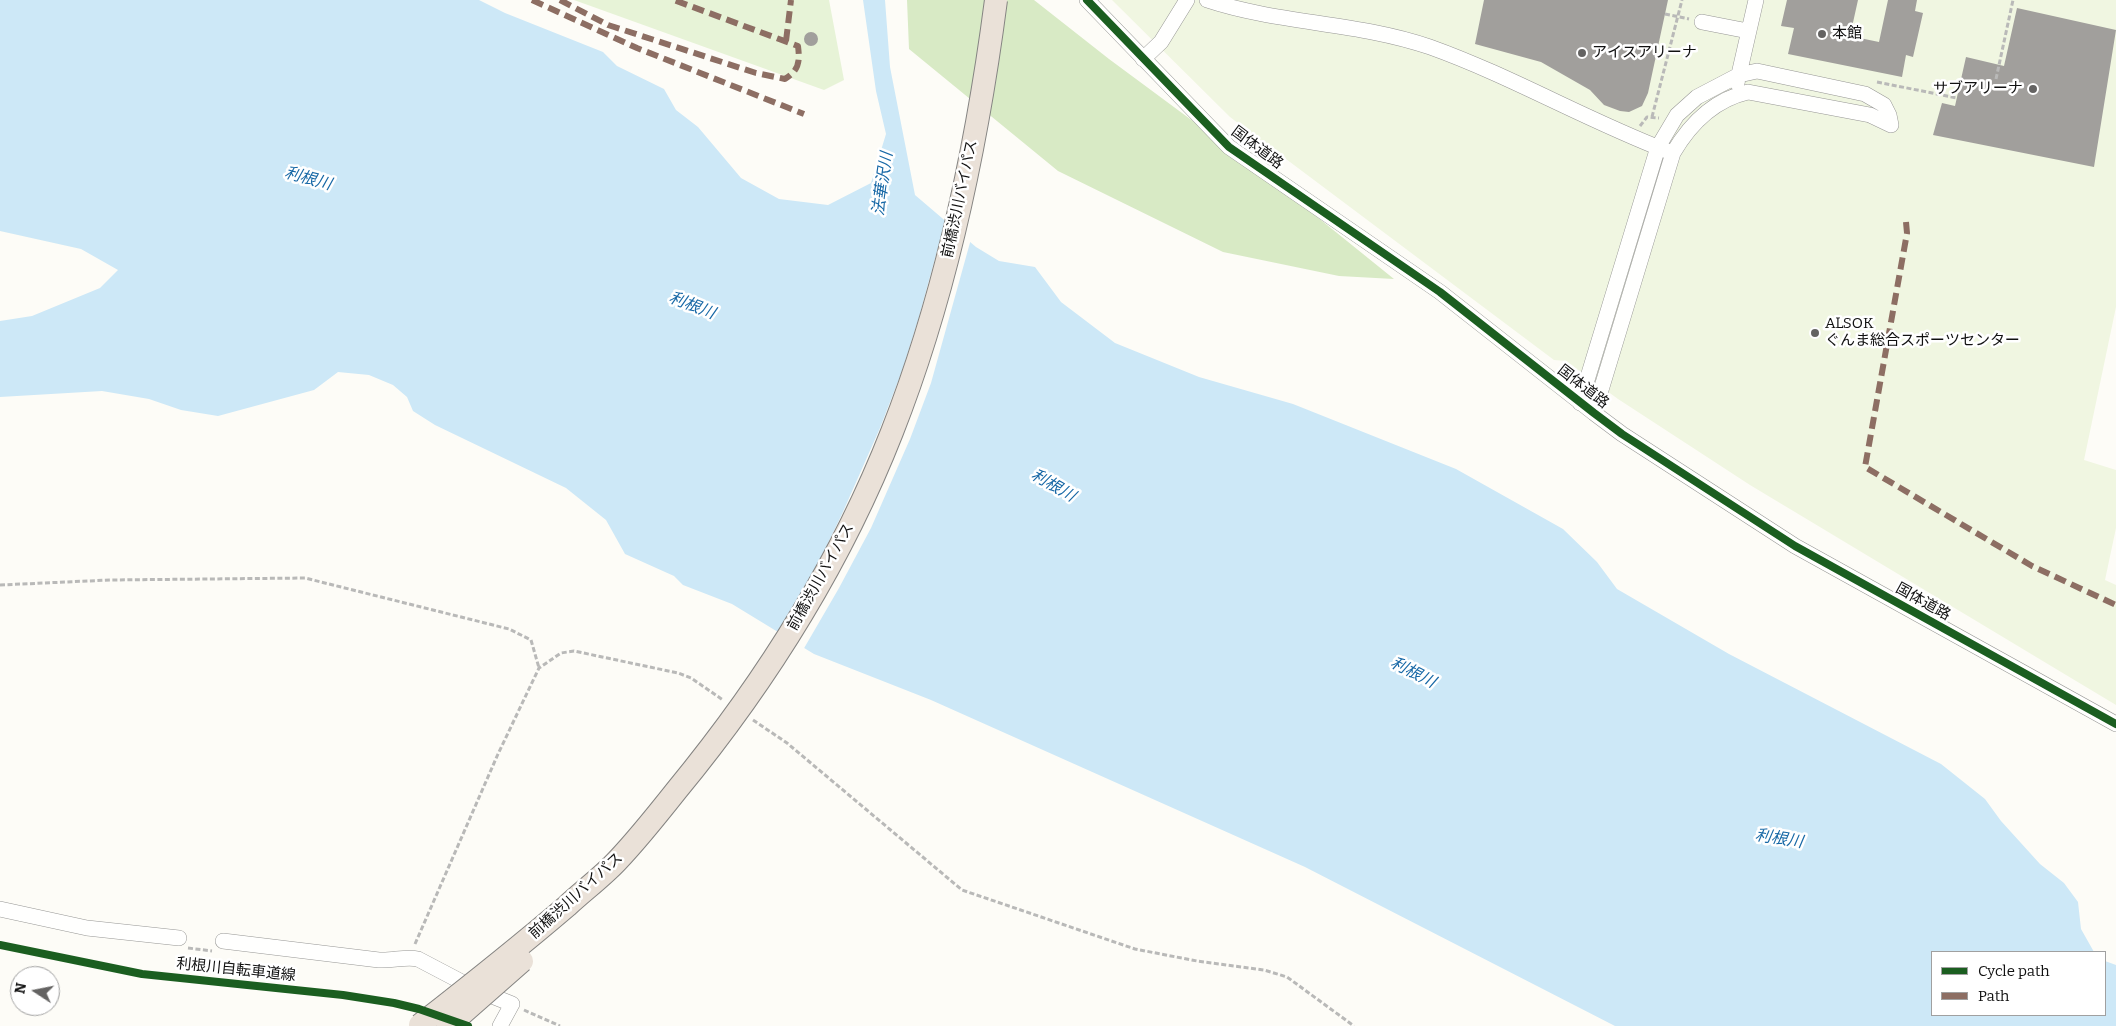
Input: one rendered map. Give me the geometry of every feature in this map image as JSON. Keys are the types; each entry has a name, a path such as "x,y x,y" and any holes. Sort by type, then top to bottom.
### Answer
{"highway":[{"name":"前橋渋川バイパス","path":"420,1025 519,948 616,863 728,725 792,630 821,579 854,519 892,432 912,376 945,268 971,148 996,0"},
{"path":"448,1026 498,984 572,914 616,863"}],"street":[{"name":"国体道路","path":"1086,0 1229,148 1440,292 1594,413 1794,546 2116,724"},
{"path":"1143,59 1161,42 1187,0"},
{"path":"1207,0 1236,8 1380,34 1429,47 1673,153"},
{"path":"1735,94 1756,0"},
{"path":"1702,22 1748,31"},
{"path":"1580,403 1658,148 1670,125 1686,106 1714,87 1739,75 1757,71 1865,94 1884,105 1891,125 1870,115 1748,92 1735,94 1697,119 1688,128 1673,153 1594,413"},
{"path":"0,909 87,928 180,938"},
{"path":"223,941 379,960 394,961 410,957 418,959 477,990 512,1004 500,1026"}],"path":[{"path":"1652,117 1682,0"},
{"path":"1996,79 2013,0"},
{"path":"1665,14 1702,22"},
{"path":"1662,120 1665,116"},
{"path":"0,585 110,580 305,578 509,629 531,640 539,668"},
{"path":"410,957 498,754 539,668 561,653 574,651 678,673 691,678 731,705"},
{"path":"747,716 787,743 962,890 1135,949 1197,961 1264,970 1287,978 1354,1026"},
{"path":"180,938 179,947 224,952 223,941"},
{"path":"512,1004 560,1026"}],"green space":[{"path":"574,0 829,0 844,80 824,90"},
{"path":"907,0 1034,0 1109,59 1259,170 1394,279 1339,276 1223,252 1058,171 909,49"},
{"name":"ALSOK ぐんま総合スポーツセンター","path":"1112,0 2116,0 2116,307 2084,460 2116,470 2116,528 2105,580 2116,585 2116,705 1750,485 1618,399 1566,361 1554,360 1230,117"}],"water":[{"path":"0,0 479,0 505,13 603,52 617,66 664,89 676,110 698,127 741,178 779,199 828,205 871,183 886,134 876,91 863,0 885,0 890,67 915,195 976,247 999,261 1035,267 1061,302 1115,343 1199,377 1293,404 1456,469 1563,529 1597,562 1617,589 1729,654 1941,764 1985,799 2001,821 2040,864 2064,883 2078,902 2081,929 2093,951 1931,951 1931,1016 2106,1016 2106,961 2116,965 2116,1026 1615,1026 1305,867 931,700 814,654 732,604 683,585 674,576 625,554 606,520 566,488 435,425 413,411 407,397 393,385 369,375 338,372 314,390 218,416 181,410 149,399 102,391 0,397 0,321 32,316 100,288 118,270 81,249 0,231"}],"pier":[{"path":"946,218 971,239 931,383 910,439 871,528 803,650 777,634 813,574 880,428 902,371 919,317"}],"building":[{"name":"アイスアリーナ","path":"1484,0 1668,0 1648,93 1642,106 1629,112 1620,111 1604,105 1590,90 1541,62 1475,44"},
{"name":"本館","path":"1787,0 1858,0 1850,36 1879,42 1888,0 1917,0 1915,11 1923,13 1913,57 1906,55 1902,77 1788,54 1794,28 1781,26"},
{"name":"サブアリーナ","path":"2017,8 2116,30 2094,167 1933,135 1942,103 1955,106 1966,57 2004,66"},
{"path":"811,32 816,34 818,39 816,44 811,46 806,44 804,39 806,34"}],"marked path":[{"path":"532,0 637,48 804,114"},
{"path":"560,0 608,25 756,73 785,79 796,69 799,57 798,46 674,0"},
{"path":"786,41 791,0"},
{"path":"1906,222 1907,233 1865,467 2032,566 2116,605"}],"cycle path":[{"path":"1087,0 1229,147 1440,292 1622,434 1795,546 2116,724"},
{"name":"利根川自転車道線","path":"0,945 142,974 343,995 394,1003 419,1009 468,1026"}],"place":[{"name":"本館","path":"1822,34"},
{"name":"アイスアリーナ","path":"1582,53"},
{"name":"サブアリーナ","path":"2033,89"},
{"name":"ALSOK ぐんま総合スポーツセンター","path":"1815,333"}],"water label":[{"name":"利根川","path":"308,179"},
{"name":"法華沢川","path":"883,184"},
{"name":"利根川","path":"692,306"},
{"name":"利根川","path":"1053,486"},
{"name":"利根川","path":"1413,673"},
{"name":"利根川","path":"1779,839"}]}
